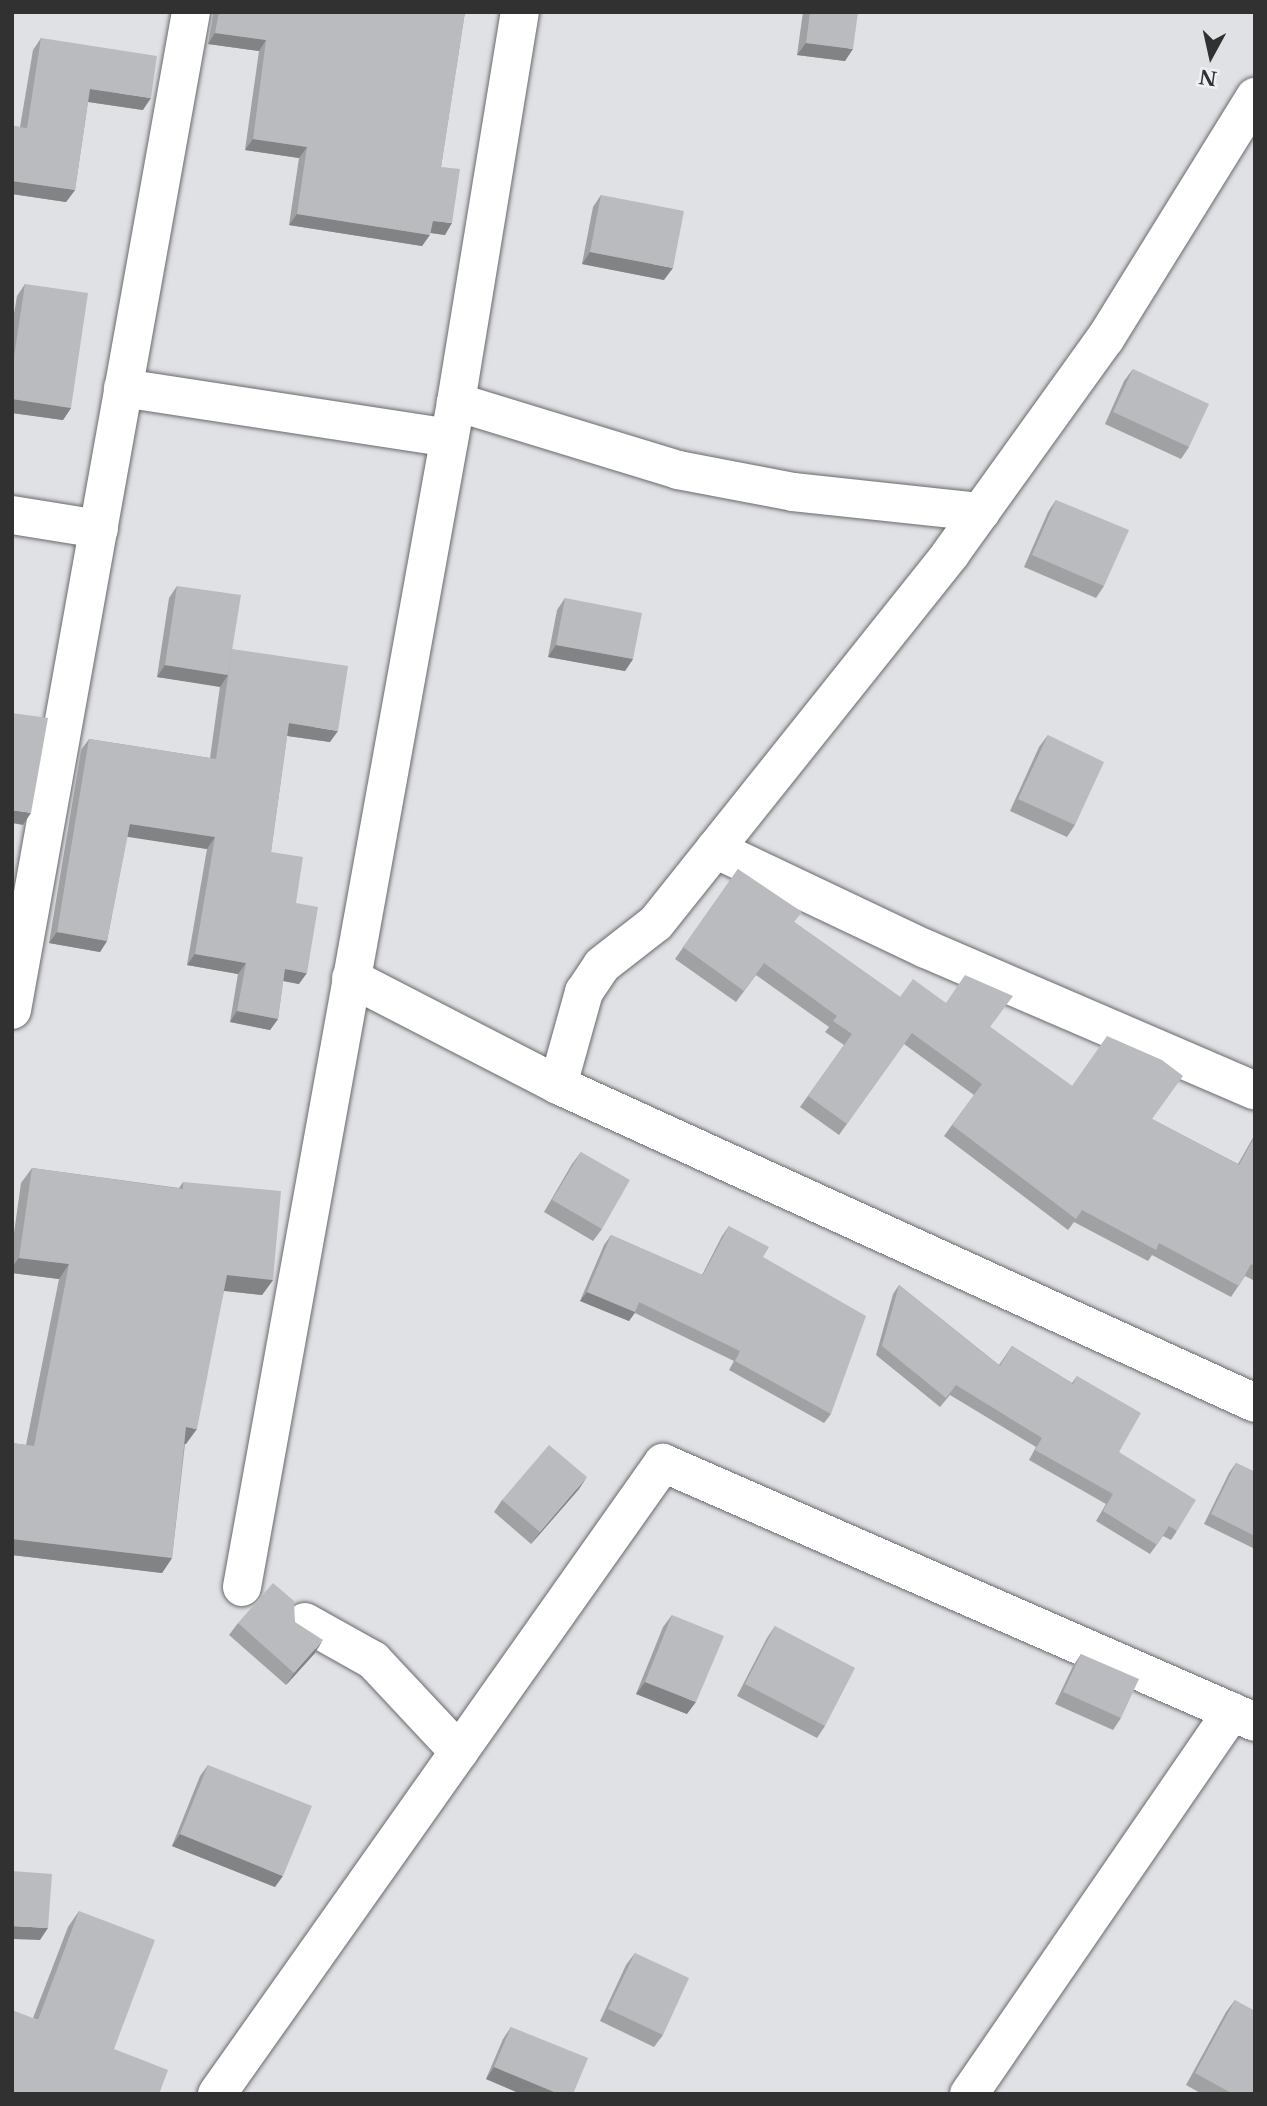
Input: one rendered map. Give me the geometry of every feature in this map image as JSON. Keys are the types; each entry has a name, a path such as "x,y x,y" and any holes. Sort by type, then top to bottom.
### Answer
{"street":[{"path":"12,1010 191,12"},
{"path":"242,1587 452,420 520,12"},
{"path":"558,1085 590,983 602,965 656,923 981,512 1105,339 1255,97"},
{"path":"123,388 452,420 678,470 793,492 981,512"},
{"path":"12,515 99,529"},
{"path":"715,849 926,949 1255,1091"},
{"path":"351,978 558,1085 1255,1403"},
{"path":"218,2094 663,1463 1244,1716 969,2094"},
{"path":"305,1622 373,1660 459,1752"}],"building":[{"path":"219,12 465,12 441,167 460,169 452,223 433,221 430,235 297,214 307,147 253,139 266,40 215,33"},
{"path":"810,12 858,12 853,49 806,43"},
{"path":"41,38 157,56 151,98 90,89 75,190 12,181 12,126 27,128"},
{"path":"601,195 684,211 673,268 590,252"},
{"path":"25,284 88,293 71,408 12,399 12,370"},
{"path":"1133,369 1209,404 1189,447 1113,412"},
{"path":"1056,500 1129,530 1104,586 1032,555"},
{"path":"177,586 241,595 228,675 165,665"},
{"path":"565,598 642,613 633,659 556,645"},
{"path":"232,649 348,666 338,731 289,723 271,852 303,857 296,903 318,907 307,973 285,969 278,1019 237,1011 246,963 195,954 215,837 130,824 107,941 57,932 89,739 216,759"},
{"path":"12,713 48,718 31,813 12,810"},
{"path":"1048,735 1104,762 1075,825 1018,799"},
{"path":"738,869 802,912 794,922 900,997 913,979 946,1003 965,975 1013,996 990,1027 1072,1086 1107,1036 1162,1060 1183,1076 1152,1119 1239,1165 1255,1136 1255,1266 1251,1264 1239,1286 1159,1243 1156,1250 1082,1210 1076,1219 952,1125 982,1084 912,1033 847,1124 808,1096 852,1034 833,1021 837,1016 764,963 744,991 683,947"},
{"path":"581,1152 630,1180 602,1229 552,1200"},
{"path":"32,1168 183,1189 183,1182 281,1191 273,1280 227,1275 197,1429 186,1427 172,1558 12,1539 12,1443 34,1446 69,1264 19,1258"},
{"path":"729,1226 769,1247 763,1257 866,1316 831,1414 735,1361 740,1351 639,1302 635,1312 587,1292 611,1235 703,1275"},
{"path":"899,1285 1000,1366 1012,1346 1073,1384 1077,1376 1141,1413 1119,1452 1196,1500 1177,1531 1169,1526 1157,1545 1103,1511 1113,1494 1035,1450 1042,1438 956,1385 946,1398 882,1346"},
{"path":"549,1445 587,1477 540,1532 502,1500"},
{"path":"1236,1463 1255,1472 1255,1536 1211,1514"},
{"path":"273,1583 294,1601 295,1622 323,1640 294,1673 238,1623"},
{"path":"672,1615 724,1636 696,1702 645,1682"},
{"path":"775,1626 855,1668 825,1726 745,1684"},
{"path":"1081,1654 1139,1679 1121,1718 1063,1692"},
{"path":"208,1765 312,1806 283,1876 180,1834"},
{"path":"12,1871 52,1874 48,1928 12,1926"},
{"path":"79,1911 155,1940 114,2049 168,2070 159,2094 12,2094 12,2010 38,2020"},
{"path":"635,1953 689,1978 663,2035 608,2009"},
{"path":"1235,2000 1255,2011 1255,2094 1233,2094 1195,2073"},
{"path":"511,2027 588,2058 573,2094 559,2094 494,2067"}]}
